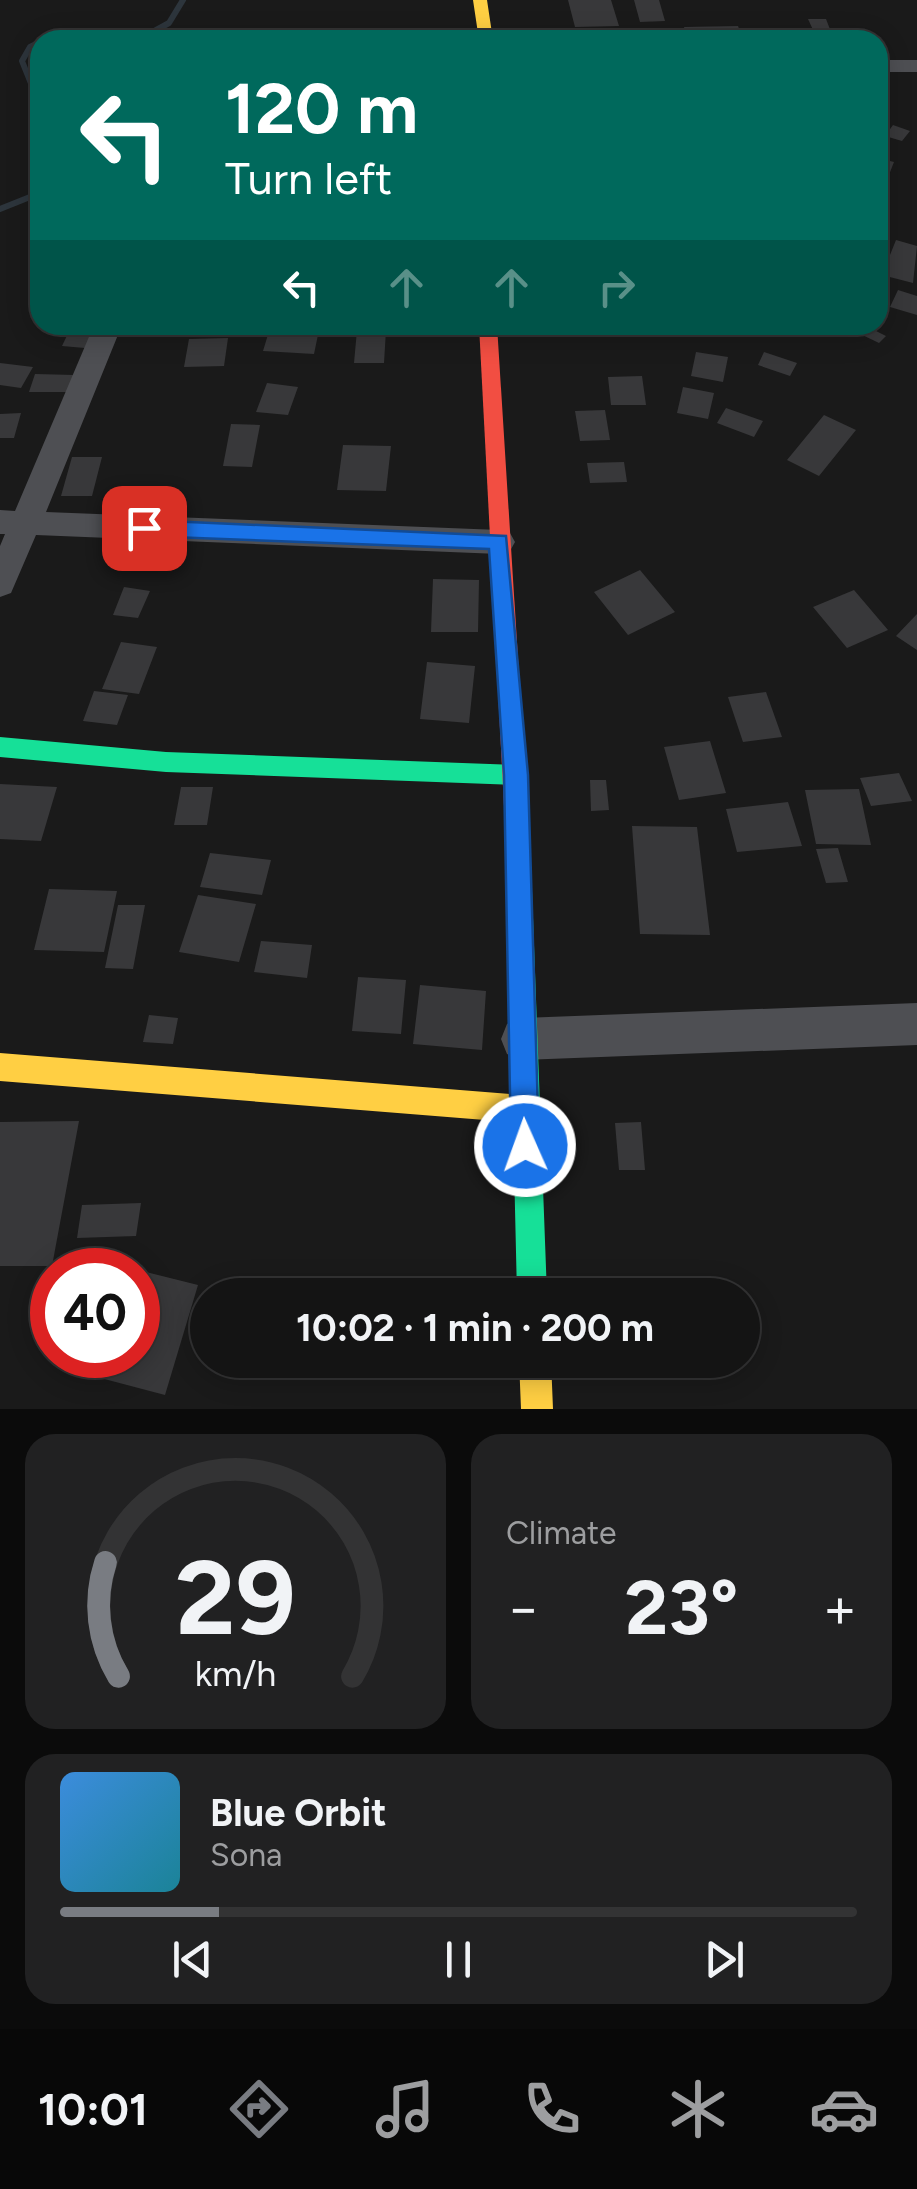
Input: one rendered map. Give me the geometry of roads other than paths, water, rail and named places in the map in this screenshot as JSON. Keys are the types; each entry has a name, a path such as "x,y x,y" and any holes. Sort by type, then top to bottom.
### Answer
{"street":[{"path":"480,0 484,30"},
{"path":"888,66 917,66"},
{"path":"0,584 13,522 103,335"},
{"path":"487,335 516,775 523,1109 531,1278"},
{"path":"13,522 499,542"},
{"path":"0,747 166,762 516,775"},
{"path":"522,1038 917,1024"},
{"path":"0,1067 523,1109"},
{"path":"536,1378 537,1409"}],"waterway":[{"path":"156,30 169,23 183,0"},
{"path":"30,47 22,61 30,81"},
{"path":"0,209 30,197"}]}
